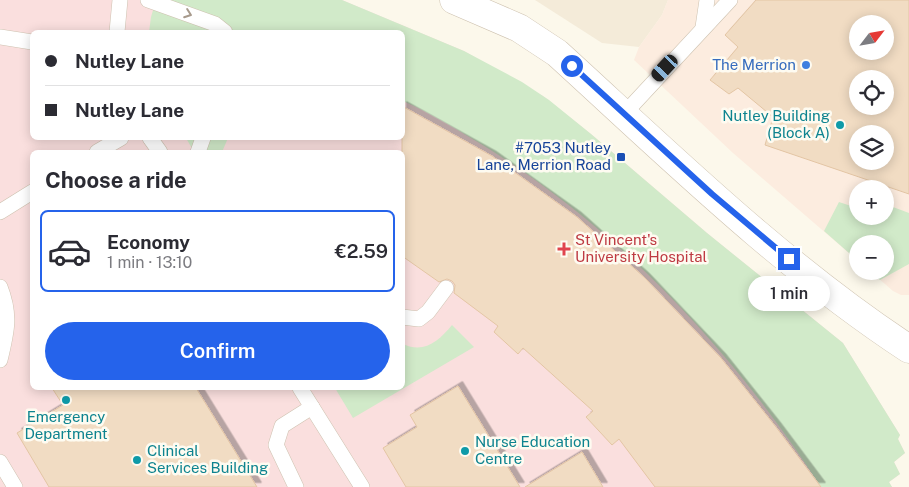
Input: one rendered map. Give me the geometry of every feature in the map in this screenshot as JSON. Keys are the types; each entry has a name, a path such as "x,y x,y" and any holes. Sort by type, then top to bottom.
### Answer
{"street":[{"path":"467,2 519,28 557,53 774,248 876,328 909,349"}],"lane":[{"path":"117,30 120,0"},
{"path":"148,0 215,24 223,30"},
{"path":"702,27 706,0"},
{"path":"624,114 702,27 730,0"},
{"path":"0,38 30,42"},
{"path":"100,150 118,140"},
{"path":"0,212 17,209 30,194"},
{"path":"0,287 7,306 8,329 0,360"},
{"path":"405,318 419,319 428,312 446,288"},
{"path":"301,390 362,487"},
{"path":"296,487 276,445 282,426 312,406"},
{"path":"0,462 15,487"}],"shaded area":[{"name":"St Vincent's University Hospital","path":"0,0 342,0 464,51 543,96 591,134 707,233 843,343 900,435 898,439 905,453 894,462 900,474 889,482 892,487 0,487"},
{"path":"535,0 668,0 662,15 639,47 602,43"},
{"path":"668,0 909,0 909,295 901,295 893,291 880,280 894,280 894,235 849,235 849,253 733,153 634,60 639,47 662,15"}],"green space":[{"path":"156,0 342,0 464,51 522,82 549,100 591,134 707,233 843,343 900,435 898,439 905,453 894,462 900,474 889,482 892,487 821,487 752,390 714,344 631,258 586,219 539,183 468,136 436,117 405,102 405,30 149,30"},
{"path":"187,140 227,140 223,150 193,150"},
{"path":"839,202 849,205 849,225 894,225 894,207 909,213 909,264 894,272 894,235 849,235 849,253 824,231"},
{"path":"452,325 474,347 405,387 405,345 418,348 424,347 442,336"},
{"path":"336,390 401,390 353,418"}],"building":[{"name":"The Merrion","path":"756,0 909,0 909,194 894,189 894,180 868,180 765,145 773,117 738,88 729,94 710,80 738,47 725,35"},
{"path":"405,108 492,156 577,217 645,278 721,358 821,487 655,487 619,439 612,445 586,417 593,411 523,348 518,354 494,332 498,326 454,293 455,285 452,281 447,279 439,282 405,258 405,150 402,150 402,140 405,140"},
{"name":"Nurse Education Centre","path":"458,386 520,487 406,487 383,448 417,427 410,415"},
{"name":"Clinical Services Building","path":"53,390 197,390 257,487 49,487 17,433 63,405"},
{"name":"Nurse Education Centre","path":"582,452 603,487 525,487"}],"place":[{"name":"The Merrion","path":"806,65"},
{"name":"Nutley Building (Block A)","path":"840,125"},
{"name":"#7053 Nutley Lane, Merrion Road","path":"621,157"},
{"name":"St Vincent's University Hospital","path":"564,249"},
{"name":"Emergency Department","path":"66,400"},
{"name":"Nurse Education Centre","path":"465,451"},
{"name":"Clinical Services Building","path":"137,460"}],"route":[{"path":"572,66 712,194 789,259"}]}
